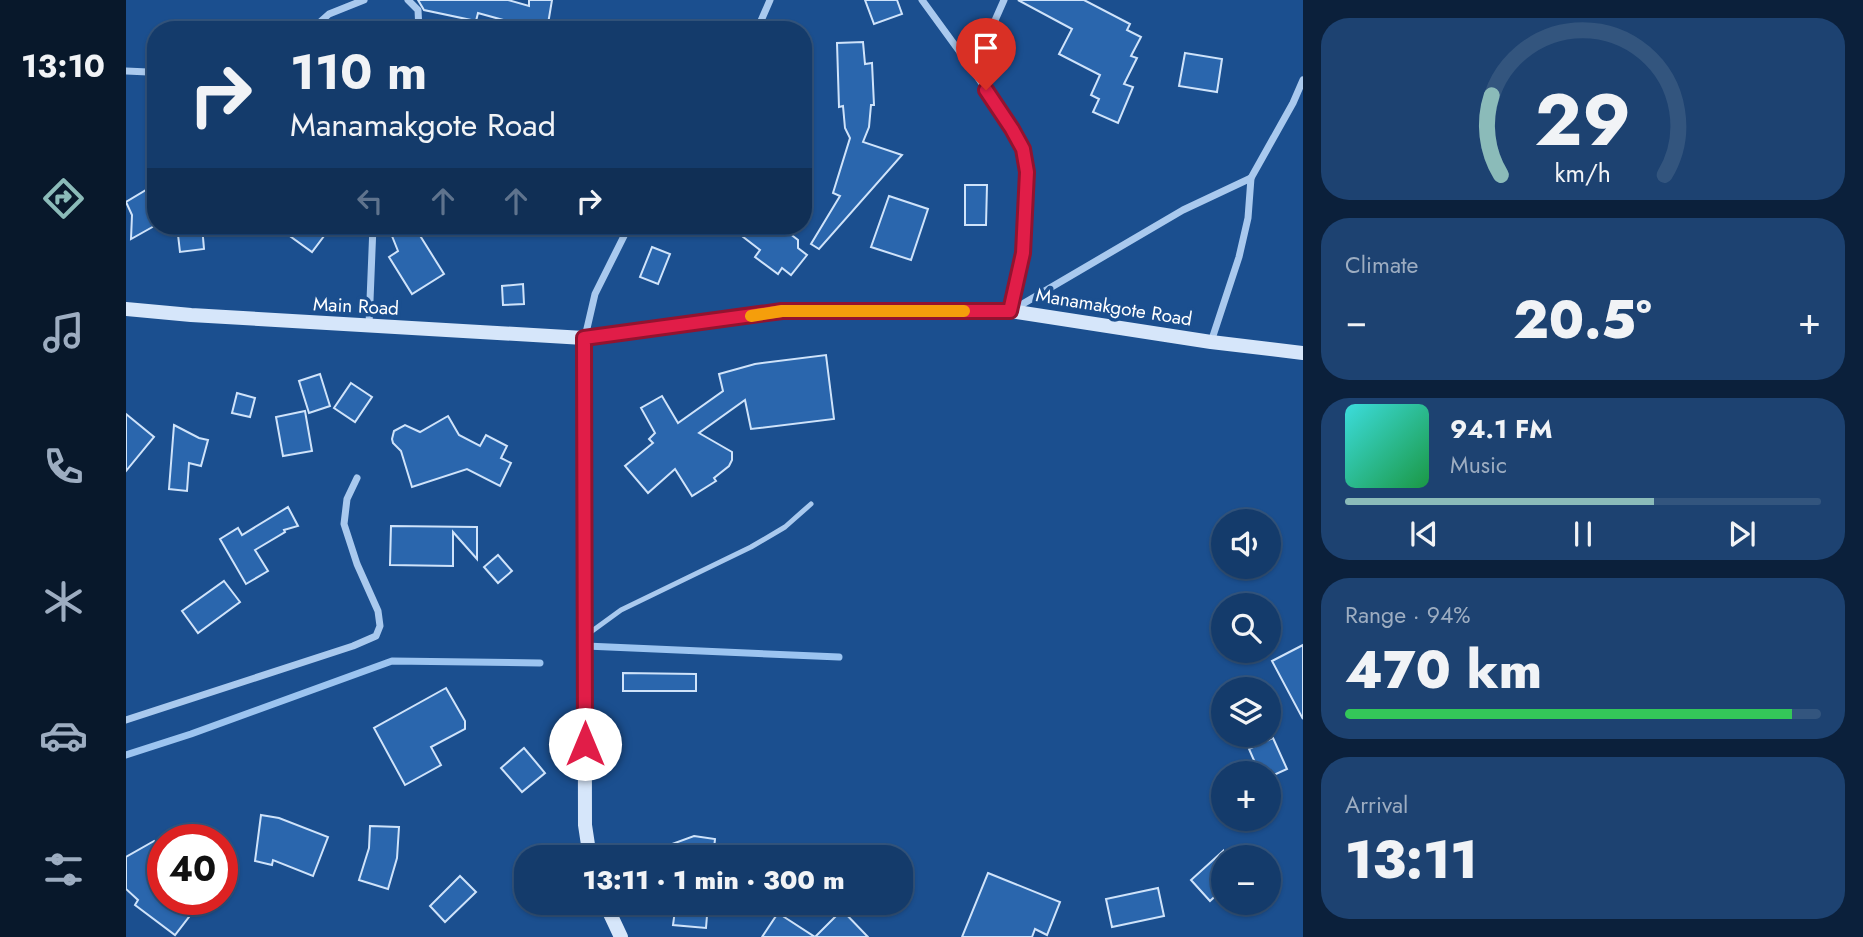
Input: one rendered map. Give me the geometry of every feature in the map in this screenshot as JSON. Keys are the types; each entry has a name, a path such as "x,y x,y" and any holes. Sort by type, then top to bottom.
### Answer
{"street":[{"path":"322,21 330,14 365,0"},
{"path":"408,0 418,10 419,21"},
{"path":"761,21 769,0"},
{"path":"922,0 973,70 1023,149 1027,172 1023,253 1010,311"},
{"path":"973,70 1004,0"},
{"path":"126,71 147,72"},
{"path":"1210,342 1239,257 1248,218 1251,177 1303,80"},
{"path":"1010,311 1183,210 1251,177"},
{"path":"369,326 373,235"},
{"path":"588,845 585,825 584,338 596,294 625,235"},
{"name":"Main Road","path":"126,309 584,338"},
{"name":"Manamakgote Road","path":"584,338 782,311 1010,311 1210,342 1303,353"},
{"path":"126,720 353,646 376,636 380,626 378,611 357,564 344,524 346,499 357,478"},
{"path":"611,915 621,937"}],"lane":[{"path":"585,635 621,610 751,547 785,527 811,504"}],"building":[{"path":"418,0 508,0 529,6 529,0 552,0 548,21 507,21 478,13 476,21 424,10"},
{"path":"865,0 897,0 902,14 874,24"},
{"path":"1018,0 1084,0 1130,24 1127,30 1141,37 1131,56 1137,58 1124,84 1133,87 1118,123 1093,112 1099,99 1091,95 1100,75 1059,54 1072,29"},
{"path":"863,42 865,64 872,63 874,105 871,105 869,127 863,142 902,155 819,249 811,244 840,196 833,193 850,138 845,128 843,106 839,107 837,43"},
{"path":"1185,53 1222,59 1217,92 1179,86"},
{"path":"965,185 987,185 986,225 965,225"},
{"path":"147,189 147,230 131,239 132,215 126,202"},
{"path":"889,196 928,209 911,260 871,247"},
{"path":"178,235 203,235 204,249 180,252"},
{"path":"288,235 324,236 312,252"},
{"path":"392,235 420,235 444,274 412,294 389,257 398,251"},
{"path":"741,235 792,235 798,240 798,248 807,255 791,275 782,268 778,274 755,257 760,250"},
{"path":"652,247 670,254 658,284 640,277"},
{"path":"523,284 524,304 503,305 502,286"},
{"path":"826,355 834,419 751,429 745,400 699,433 732,452 732,460 729,466 714,478 716,481 692,496 675,469 648,493 625,466 653,443 649,439 655,433 641,408 662,396 678,423 723,391 719,374 755,364"},
{"path":"320,374 330,406 309,413 299,381"},
{"path":"351,383 372,397 355,422 334,408"},
{"path":"237,393 255,398 250,417 232,413"},
{"path":"305,411 312,451 283,456 276,417"},
{"path":"126,414 154,437 126,471"},
{"path":"448,416 459,435 480,446 486,435 507,446 501,458 511,463 500,486 467,469 412,487 401,451 393,443 394,431 405,425 420,432"},
{"path":"174,425 208,440 201,466 189,463 187,491 169,489"},
{"path":"288,507 298,526 284,530 285,532 255,550 268,571 246,584 220,539 238,528 242,535"},
{"path":"391,526 477,527 477,559 453,532 453,566 390,565"},
{"path":"498,555 512,571 498,583 484,567"},
{"path":"224,581 240,602 198,633 182,611"},
{"path":"1303,645 1303,719 1273,663 1281,663 1281,656"},
{"path":"623,673 696,674 696,691 623,691"},
{"path":"446,688 465,721 465,729 431,747 441,765 405,785 374,728"},
{"path":"1277,747 1287,769 1281,772 1281,761 1254,761 1249,749"},
{"path":"524,748 545,773 522,792 501,768"},
{"path":"261,815 279,818 328,837 313,876 273,860 272,865 255,861"},
{"path":"370,826 399,827 397,858 388,889 359,880 369,848"},
{"path":"694,836 715,839 714,845 669,845"},
{"path":"147,845 147,914 135,905 138,900 126,889 126,857"},
{"path":"1211,862 1211,900 1210,901 1191,880"},
{"path":"988,873 1060,902 1047,935 1035,929 1032,937 962,937"},
{"path":"460,876 476,892 445,922 430,906"},
{"path":"1158,888 1164,916 1112,927 1106,899"},
{"path":"148,915 190,915 175,935"},
{"path":"674,915 707,915 706,928 673,925"},
{"path":"777,915 781,915 815,937 762,937"},
{"path":"837,915 847,915 868,937 815,937"}],"waterway":[{"path":"586,646 839,657"},
{"path":"126,755 392,661 540,663"}],"slow traffic":[{"path":"751,316 782,311 964,311"}],"route":[{"path":"585,744 584,338 782,311 1010,311 1023,253 1027,172 1023,149 986,90"}]}
